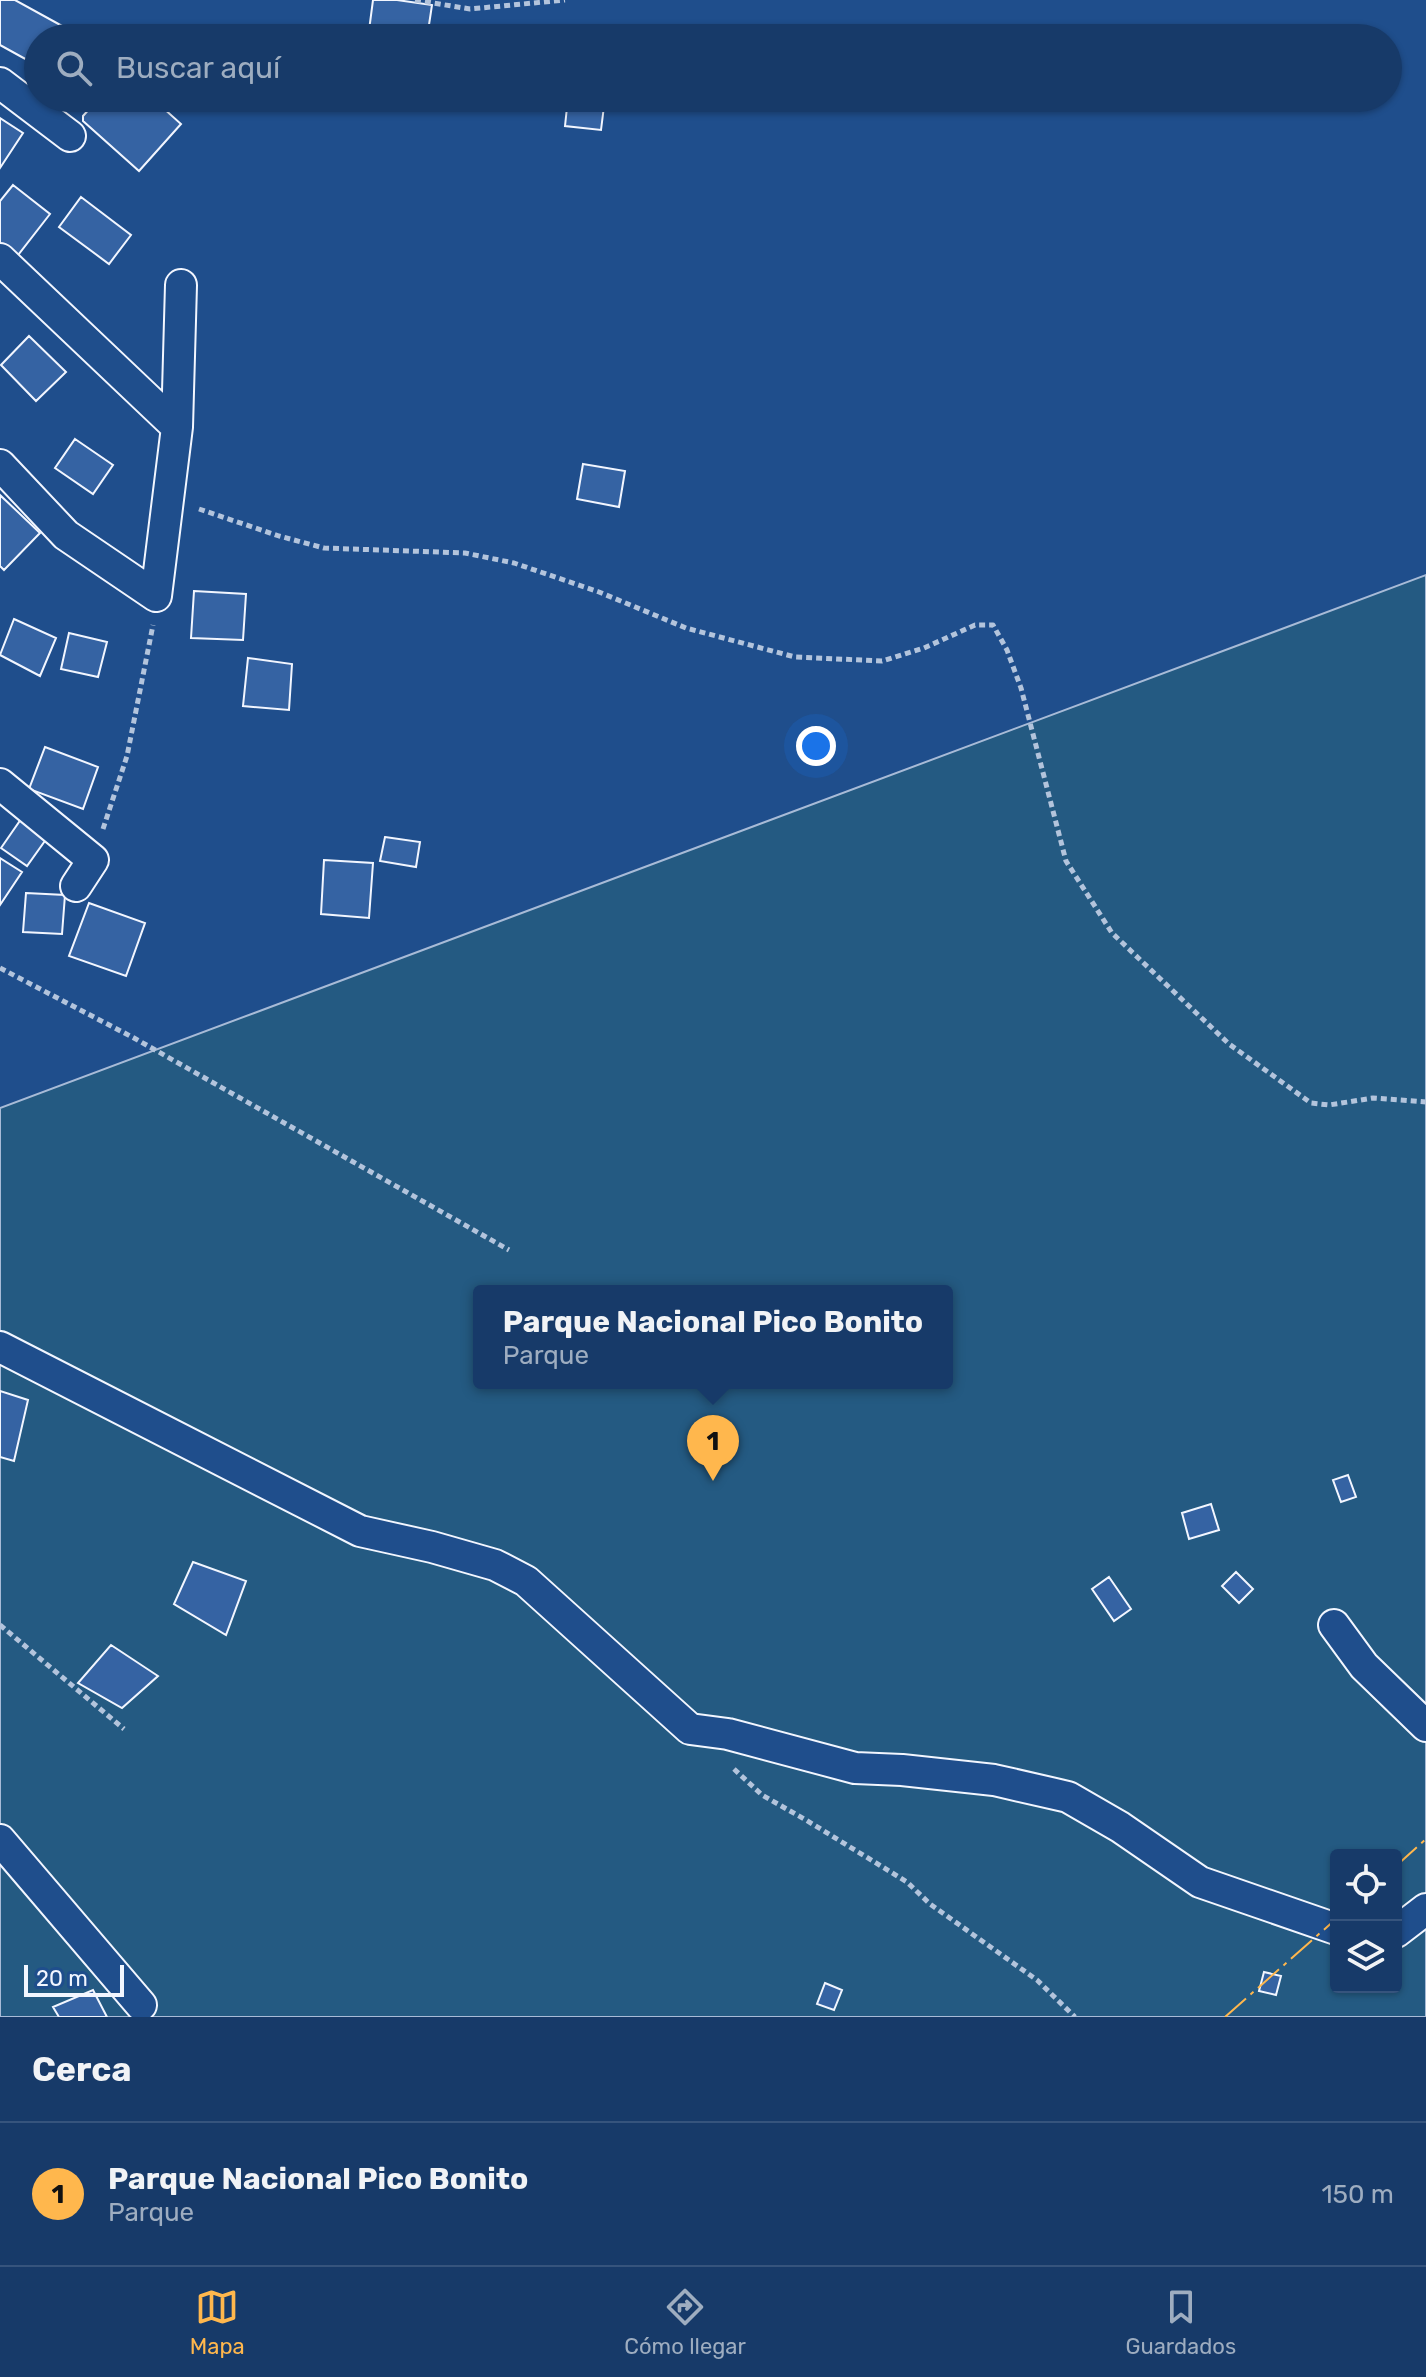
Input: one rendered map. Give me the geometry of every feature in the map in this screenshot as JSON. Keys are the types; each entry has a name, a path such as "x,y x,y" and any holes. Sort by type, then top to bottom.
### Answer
{"street":[{"path":"0,83 24,101"},
{"path":"38,112 70,136"},
{"path":"0,259 177,427"},
{"path":"0,465 66,535 156,596 177,427 181,285"},
{"path":"0,784 93,860 76,886"},
{"path":"0,1347 360,1531 495,1565 526,1581 690,1729 728,1734 855,1768 994,1780 1068,1797 1120,1827 1200,1882 1330,1927"},
{"path":"1334,1625 1364,1666 1426,1726"},
{"path":"0,1840 141,2005"},
{"path":"1402,1927 1426,1909"}],"path":[{"path":"415,0 470,9 565,0"},
{"path":"168,499 324,548 465,553 514,563 599,592 686,628 795,657 882,661 924,648 975,625 993,625 1007,650 1021,688 1066,861 1112,933 1229,1044 1311,1103 1329,1105 1373,1098 1426,1102"},
{"path":"93,860 127,756 151,638 156,596"},
{"path":"0,968 134,1038 509,1250"},
{"path":"0,1625 124,1729"},
{"path":"731,1767 762,1795 907,1882 930,1904 1037,1980 1075,2017"}],"shaded area":[{"path":"1426,575 1426,2017 0,2017 0,1108"}],"building":[{"path":"0,0 15,0 59,24 24,24 24,58 0,45"},
{"path":"373,0 432,5 429,24 370,24"},
{"path":"87,112 168,112 181,124 139,171 83,121"},
{"path":"566,112 603,112 601,130 565,126"},
{"path":"0,118 23,133 0,168"},
{"path":"13,185 50,214 15,259 0,248 0,201"},
{"path":"81,197 131,235 109,264 59,227"},
{"path":"29,336 66,372 36,401 1,365"},
{"path":"75,439 113,465 93,494 55,468"},
{"path":"583,464 625,471 619,507 577,499"},
{"path":"0,495 40,533 4,570 0,566"},
{"path":"194,591 246,594 243,640 191,638"},
{"path":"14,619 56,638 40,676 0,655"},
{"path":"69,633 107,642 98,677 61,669"},
{"path":"248,658 292,664 289,710 243,706"},
{"path":"45,747 98,767 83,809 29,789"},
{"path":"26,812 52,831 27,866 1,848"},
{"path":"385,837 420,842 416,867 380,861"},
{"path":"0,858 22,872 0,905"},
{"path":"324,860 373,863 369,918 321,914"},
{"path":"26,893 65,895 62,934 23,932"},
{"path":"89,903 145,923 126,976 69,956"},
{"path":"0,1391 28,1400 14,1461 0,1457"},
{"path":"1348,1475 1356,1497 1341,1502 1333,1480"},
{"path":"1211,1504 1219,1530 1189,1539 1182,1513"},
{"path":"193,1562 246,1581 226,1635 174,1604"},
{"path":"1236,1572 1253,1589 1239,1603 1222,1586"},
{"path":"1109,1577 1131,1609 1114,1621 1092,1589"},
{"path":"111,1645 158,1676 122,1708 78,1683"},
{"path":"1264,1972 1281,1976 1276,1995 1259,1991"},
{"path":"825,1983 842,1990 834,2010 817,2004"},
{"path":"93,1990 107,2017 59,2017 53,2007"}],"power":[{"path":"1402,1861 1426,1839"},
{"path":"1225,2017 1334,1921"}],"place":[{"name":"Parque Nacional Pico Bonito","path":"713,1481"}]}
